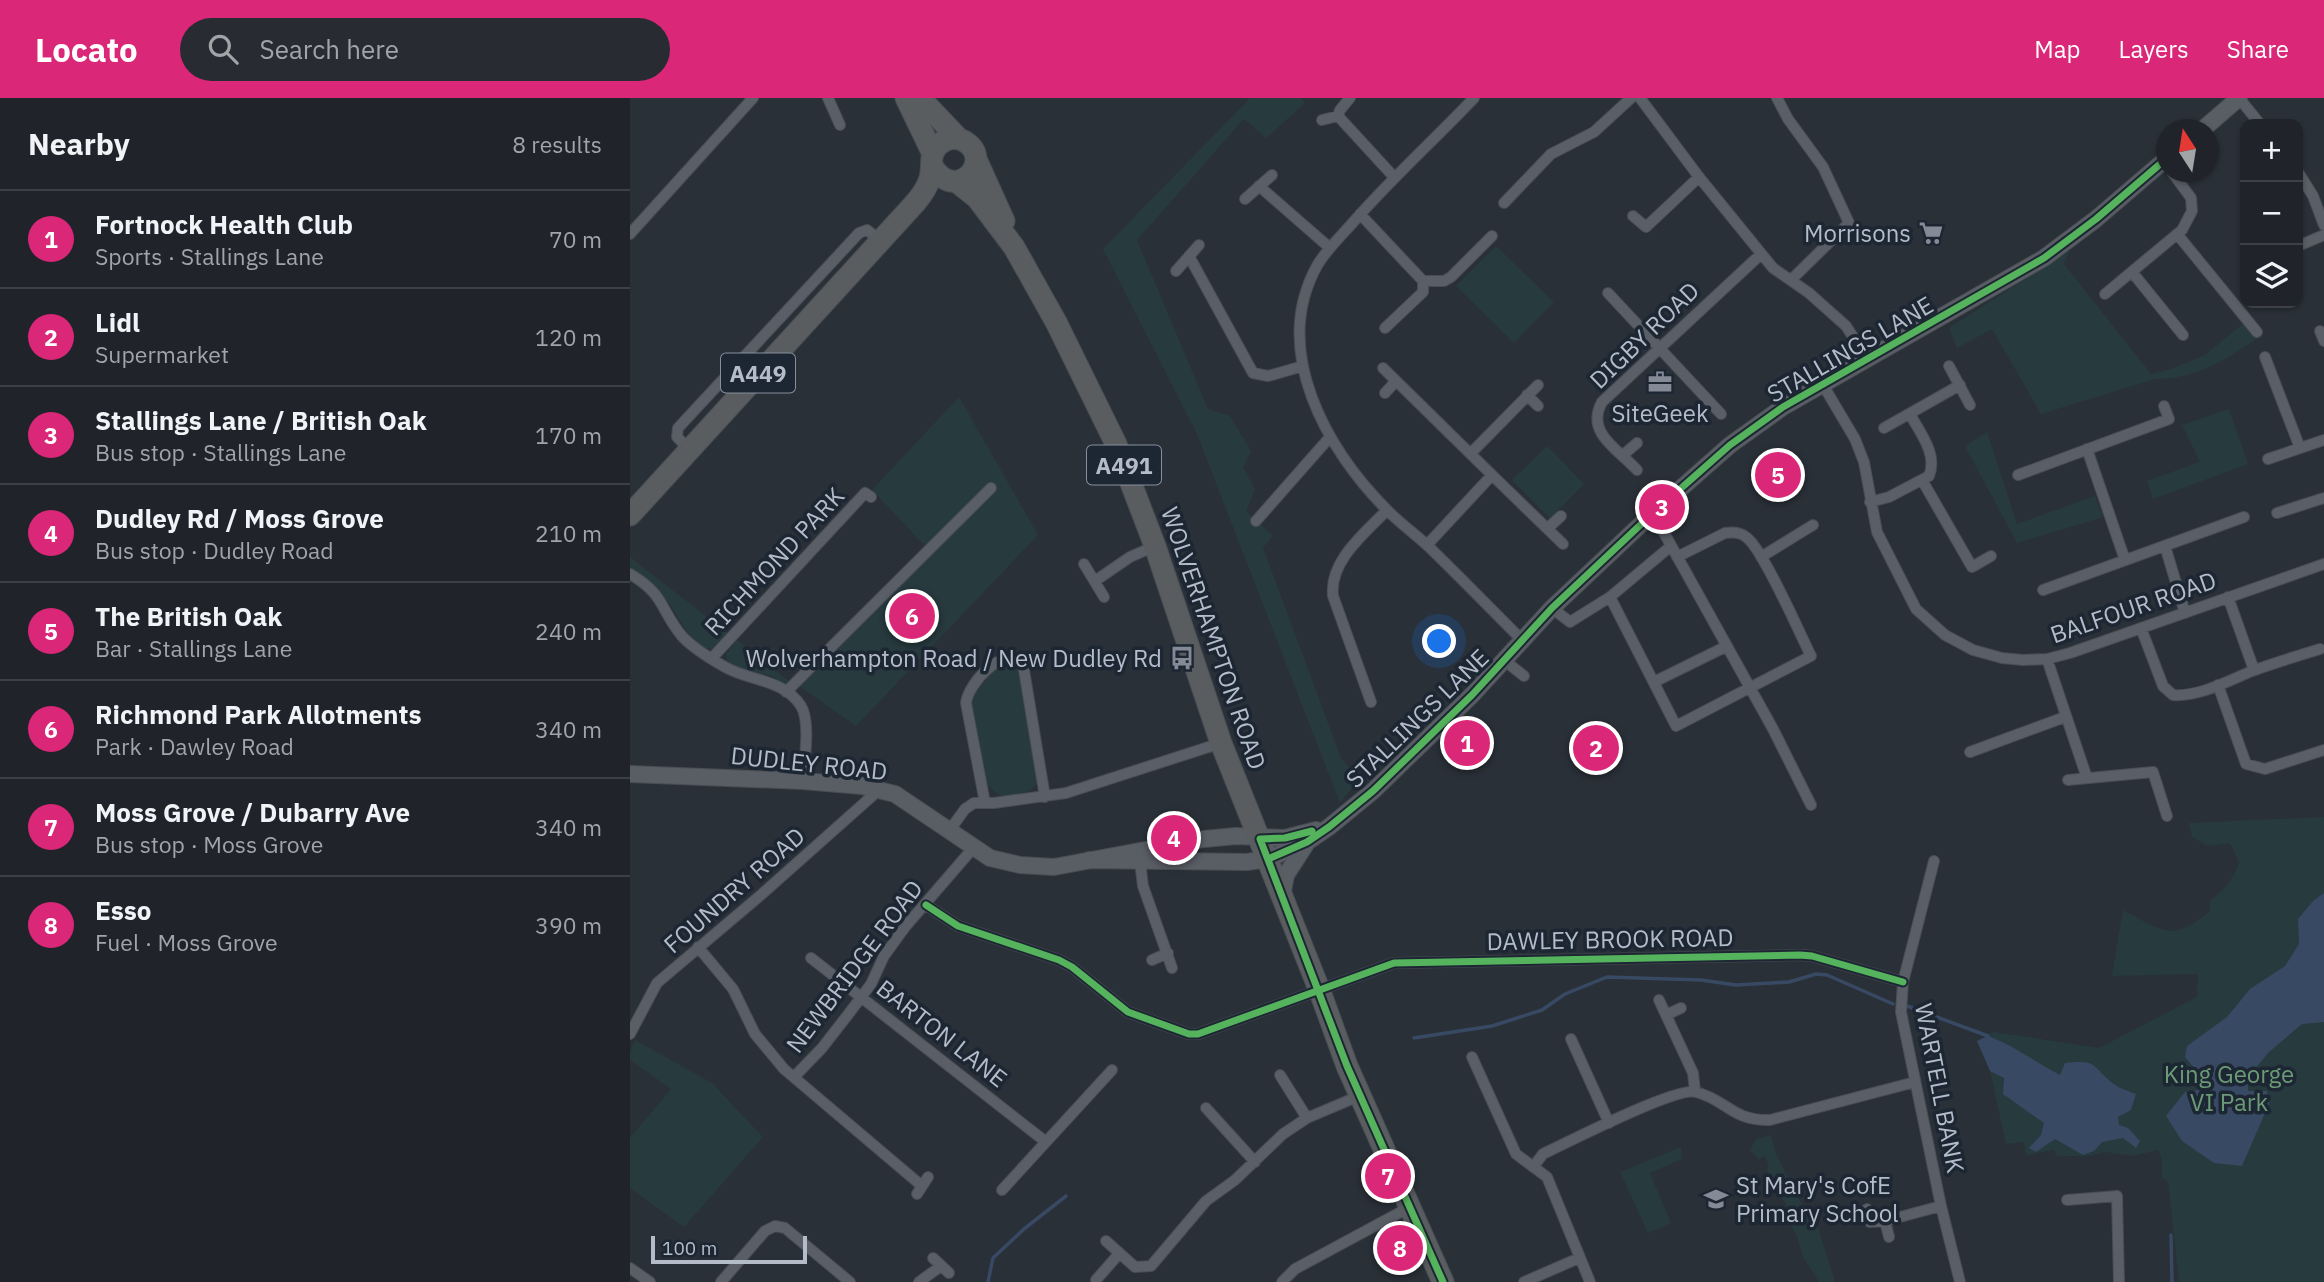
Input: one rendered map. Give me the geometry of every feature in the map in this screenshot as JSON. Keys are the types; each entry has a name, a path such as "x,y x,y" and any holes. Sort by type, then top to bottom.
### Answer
{"highway":[{"path":"906,98 939,177 945,181 956,182 969,176 976,159 973,150 920,98"},
{"path":"933,160 943,141 959,139"},
{"name":"WOLVERHAMPTON ROAD","path":"976,159 1014,247 1092,391 1116,444 1155,546 1221,744 1268,859"},
{"name":"A449","path":"630,515 830,293 885,237 926,188 933,160"},
{"name":"A449","path":"885,237 956,182"},
{"name":"WOLVERHAMPTON ROAD","path":"956,182 977,198 1014,247"},
{"name":"A491","path":"1268,859 1359,1096 1443,1282"}],"main road":[{"path":"2215,119 2239,98"},
{"name":"STALLINGS LANE","path":"1268,859 1307,842 1329,827 1401,764 1472,695 1552,608 1730,445 1783,407 2044,258 2156,173"},
{"name":"DUDLEY ROAD","path":"630,774 803,781 880,789 895,794 990,858 1038,867 1216,838 1260,839"},
{"path":"1216,838 1236,823 1242,810 1243,798"},
{"name":"STALLINGS LANE","path":"1260,839 1285,838 1329,827"},
{"path":"1282,897 1283,883 1289,869 1307,842"},
{"name":"DUDLEY ROAD","path":"1088,860 1247,863 1268,859"}],"street":[{"path":"630,234 752,98"},
{"path":"828,98 840,125"},
{"path":"1338,116 1339,110 1350,98"},
{"path":"1474,98 1394,177 1330,248 1309,284 1300,338 1311,400 1342,455 1387,510 1427,545 1522,640"},
{"path":"1504,203 1551,154 1594,132 1631,98"},
{"path":"1640,98 1699,177 1773,268 1809,293 1846,326 1868,360"},
{"path":"1777,98 1788,119 1823,167 1849,223 1791,280"},
{"path":"2239,98 2256,119"},
{"path":"1322,120 1338,116"},
{"path":"1338,116 1394,177"},
{"path":"1245,200 1272,175"},
{"path":"1633,216 1646,227 1699,177"},
{"path":"2303,180 2313,196 2324,225"},
{"path":"2105,294 2182,230 2192,211 2191,198 2180,182"},
{"path":"1259,186 1330,248"},
{"path":"1360,214 1423,281 1423,292 1385,328"},
{"path":"2177,234 2257,332"},
{"path":"2300,245 2324,235"},
{"path":"1423,281 1444,281 1451,277 1492,236"},
{"path":"1177,271 1199,245"},
{"name":"DIGBY ROAD","path":"1637,470 1602,436 1596,418 1602,402 1761,254"},
{"path":"1189,256 1253,373 1268,376 1303,366"},
{"path":"2132,272 2183,335"},
{"path":"1608,293 1721,415"},
{"path":"2265,357 2300,448"},
{"path":"1949,366 1970,405"},
{"path":"1383,368 1563,544"},
{"path":"1385,393 1396,381"},
{"path":"1471,453 1538,385"},
{"name":"BALFOUR ROAD","path":"1823,385 1855,439 1864,462 1877,532 1916,609 1945,635 1973,650 2001,657 2047,659 2324,564"},
{"path":"1884,428 1960,386"},
{"path":"1527,396 1538,406"},
{"path":"2018,475 2169,419 2164,406"},
{"path":"1870,502 1889,497 1929,476 1932,455 1910,414"},
{"path":"1256,521 1330,437"},
{"path":"2268,459 2324,440"},
{"path":"1623,455 1637,443"},
{"path":"2087,449 2124,560"},
{"path":"1427,545 1492,475"},
{"path":"1922,480 1972,567 1991,555"},
{"path":"786,692 991,488"},
{"name":"RICHMOND PARK","path":"712,658 866,493"},
{"path":"2277,513 2324,498"},
{"path":"1371,702 1332,587 1338,569 1354,544 1387,510"},
{"path":"1653,513 1811,805"},
{"path":"1548,528 1561,516"},
{"path":"2043,590 2244,517"},
{"path":"1761,557 1813,525"},
{"path":"1610,597 1676,726 1811,656 1761,557 1747,537 1733,532 1677,557"},
{"path":"1552,608 1570,622 1610,597 1671,545"},
{"path":"1095,581 1130,557 1155,546"},
{"path":"2165,546 2185,612"},
{"path":"1084,564 1104,597"},
{"path":"630,574 656,593 688,642 727,668 758,678 786,692 800,704 805,715 803,781"},
{"path":"2228,597 2254,670"},
{"path":"2141,628 2163,687 2179,695 2218,685 2254,670 2320,649"},
{"path":"1654,682 1727,646"},
{"path":"985,803 965,704 967,695 987,670 1001,660 1010,658 1023,664 1045,797"},
{"path":"2047,659 2087,778"},
{"path":"1504,660 1524,676"},
{"path":"2218,685 2246,764 2265,769 2324,750"},
{"path":"1970,752 2065,717"},
{"path":"949,831 965,809 974,803 1066,793 1221,744"},
{"path":"2068,780 2153,772 2166,816"},
{"name":"FOUNDRY ROAD","path":"630,1034 657,983 880,789"},
{"name":"NEWBRIDGE ROAD","path":"794,1077 822,1048 871,984 884,956 905,927 974,847"},
{"name":"WARTELL BANK","path":"1934,861 1903,982 1901,1012 1941,1206 1961,1282"},
{"path":"1140,862 1143,886 1172,968"},
{"name":"DAWLEY BROOK ROAD","path":"926,905 958,926 1059,960 1072,967 1128,1013 1189,1034 1206,1032 1394,963 1800,955 1903,982"},
{"path":"698,947 733,989 755,1034 794,1077 922,1186"},
{"path":"1152,960 1168,953"},
{"name":"BARTON LANE","path":"811,957 1046,1142"},
{"path":"1659,1000 1693,1073 1695,1091"},
{"path":"1666,1015 1681,1008"},
{"path":"1571,1039 1609,1123"},
{"path":"1473,1057 1516,1154 1547,1177 1590,1282"},
{"path":"1002,1190 1112,1070"},
{"path":"1280,1075 1307,1118"},
{"path":"1533,1167 1543,1154 1658,1101 1687,1091 1695,1091 1737,1115 1762,1120 1914,1082"},
{"path":"1105,1241 1135,1267 1151,1266 1206,1201 1255,1162 1283,1134 1307,1118 1359,1096"},
{"path":"1206,1108 1255,1162"},
{"path":"2067,1200 2117,1196 2119,1282"},
{"path":"1867,1209 1870,1222 1885,1221 1941,1206"},
{"path":"1282,1282 1295,1269 1409,1207"},
{"path":"1885,1221 1889,1237"},
{"path":"721,1282 765,1231 775,1226 786,1228 850,1282"},
{"path":"1096,1280 1118,1255"},
{"path":"1524,1282 1579,1258"},
{"path":"919,1282 941,1266"},
{"path":"630,1268 650,1282"}],"green space":[{"path":"1250,98 1301,98 1305,103 1266,138 1244,119 1137,240 1208,409 1230,416 1251,451 1243,467 1255,490 1246,511 1273,536 1263,548 1341,758 1359,779 1340,803 1197,434 1103,249"},
{"path":"1496,246 1554,302 1514,343 1456,286"},
{"path":"2069,251 2064,264 2151,374 2205,355 2244,323 2259,338 2222,361 2197,372 2155,379 2041,414 1992,329 1957,348 1949,328"},
{"path":"959,397 1038,535 856,726 799,686 925,546 872,490"},
{"path":"2229,409 2248,464 2153,499 2147,481 2200,462 2182,425"},
{"path":"1987,432 2017,524 2095,496 2103,517 2017,543 1965,446"},
{"path":"1547,446 1584,484 1550,518 1512,480"},
{"path":"630,557 730,635 713,649 698,643 661,594 630,569"},
{"path":"737,640 791,683 788,688 774,677 732,666 727,662 726,654"},
{"path":"1011,661 1019,667 1039,781 1026,793 1006,797 986,782 971,698 996,668"},
{"name":"King George VI Park","path":"2324,817 2324,1282 2179,1282 2168,1181 2162,1178 2162,1159 2158,1150 2133,1156 2105,1152 2088,1156 2057,1156 2054,1150 2026,1155 2024,1142 2006,1144 1990,1071 1977,1041 1994,1032 2099,1048 2197,997 2198,974 2112,976 2123,910 2148,924 2167,930 2186,927 2210,911 2210,900 2228,884 2239,862 2230,843 2208,846 2192,837 2189,823"},
{"path":"635,1040 712,1083 763,1137 684,1227 630,1188 630,1138 671,1089 630,1060"},
{"path":"1771,1135 1776,1154 1813,1226 1818,1227 1835,1282 1819,1282 1803,1257 1785,1202 1767,1187 1768,1163 1764,1156 1759,1159 1750,1150 1756,1139"},
{"path":"1681,1147 1682,1159 1650,1173 1671,1223 1648,1233 1620,1172"}],"water":[{"path":"2324,893 2324,1022 2302,1024 2269,1052 2248,1077 2248,1091 2267,1091 2269,1104 2242,1166 2214,1163 2182,1141 2166,1116 2185,1092 2198,1090 2203,1079 2185,1057 2187,1046 2227,1017 2250,989 2285,966 2299,944 2298,919 2313,901"},
{"path":"1988,1036 2060,1075 2065,1063 2090,1063 2116,1086 2136,1094 2131,1110 2118,1117 2119,1125 2128,1128 2140,1141 2136,1148 2123,1138 2102,1142 2094,1151 2083,1155 2055,1139 2036,1152 2029,1148 2041,1135 2044,1123 2003,1094 2004,1078 1990,1071 1977,1041"}],"waterway":[{"path":"1414,1038 1492,1026 1542,1010 1565,994 1607,977 1701,980 1736,985 1789,982 1816,974 1827,975 1893,1004"},
{"path":"1907,1006 1988,1036"},
{"path":"988,1282 993,1258 1066,1196"},
{"path":"2171,1235 2172,1282"}],"cycle path":[{"path":"1268,859 1307,842 1373,791 1472,695 1552,608 1730,445 1783,407 2044,258 2096,219 2156,168"},
{"path":"1312,831 1285,838 1260,839 1347,1066 1443,1282"},
{"path":"926,905 958,926 1059,960 1072,967 1128,1012 1189,1034 1198,1034 1394,963 1800,955 1903,982"}],"place":[{"name":"Morrisons","path":"1931,233"},
{"name":"SiteGeek","path":"1660,382"},
{"name":"The British Oak","path":"1778,475"},
{"name":"Stallings Lane / British Oak","path":"1662,507"},
{"name":"Richmond Park Allotments","path":"912,616"},
{"name":"Wolverhampton Road / New Dudley Rd","path":"1182,658"},
{"name":"Fortnock Health Club","path":"1467,743"},
{"name":"Lidl","path":"1596,748"},
{"name":"Dudley Rd / Moss Grove","path":"1174,838"},
{"name":"Moss Grove / Dubarry Ave","path":"1388,1176"},
{"name":"St Mary's CofE Primary School","path":"1716,1199"},
{"name":"Esso","path":"1400,1248"}]}
